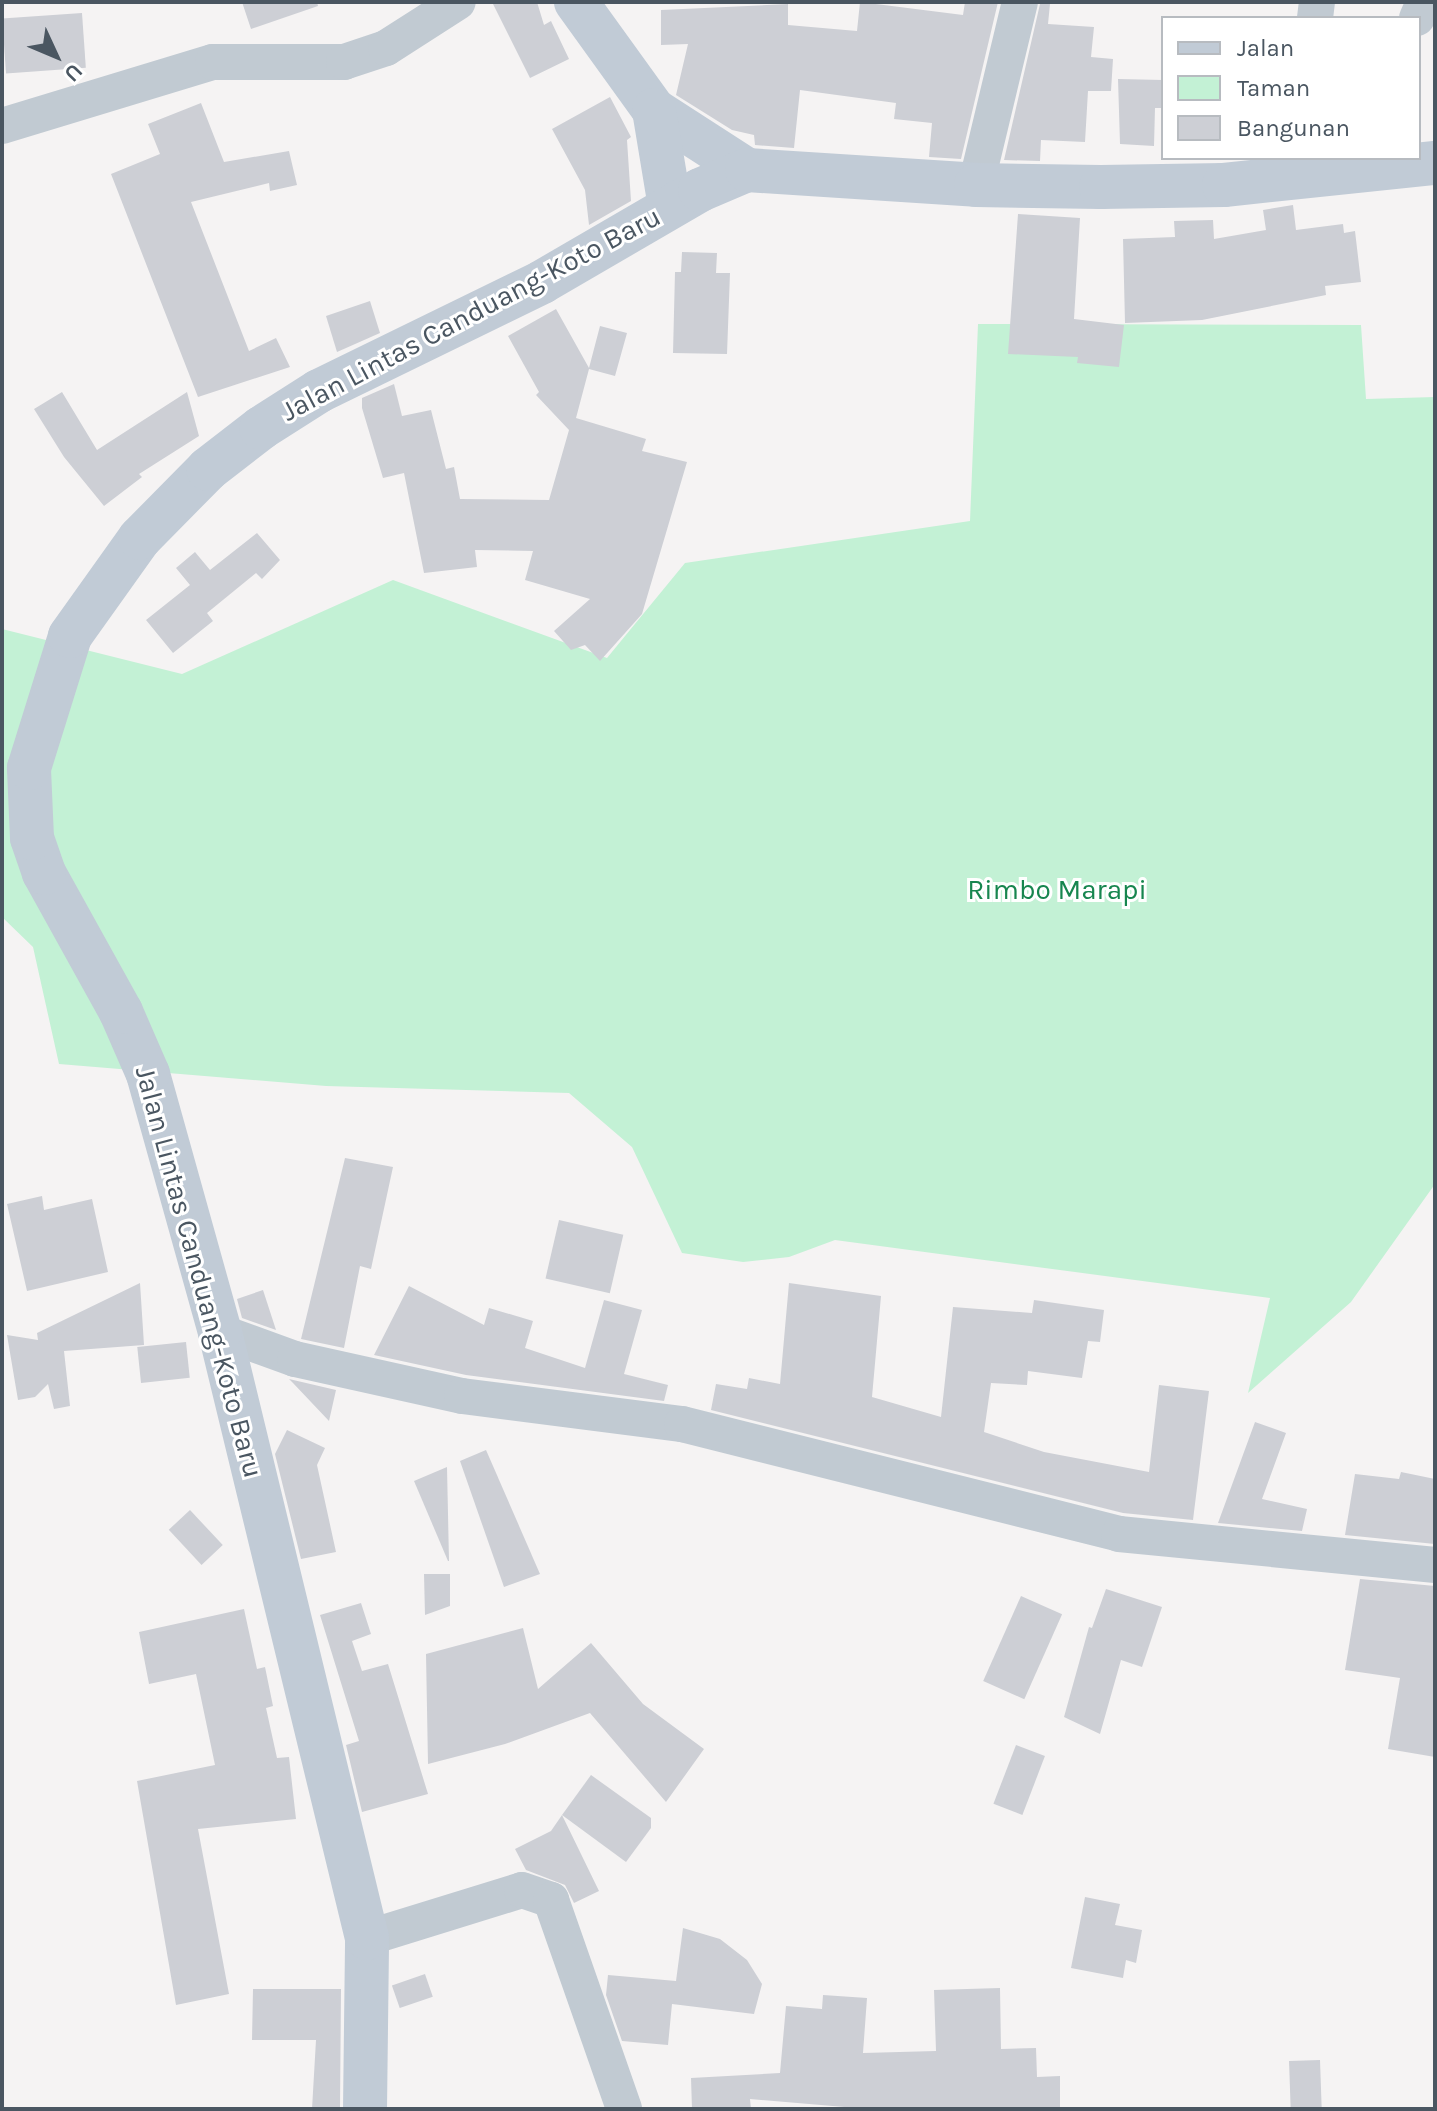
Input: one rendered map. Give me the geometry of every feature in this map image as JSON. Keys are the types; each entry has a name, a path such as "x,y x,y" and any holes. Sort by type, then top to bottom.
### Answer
{"main road":[{"path":"590,7 654,110 663,143 670,207"},
{"path":"654,110 747,170"},
{"name":"Jalan Lintas Canduang-Koto Baru","path":"365,2109 367,1938 220,1332 148,1074 121,1012 44,873 32,838 29,768 65,649 96,593 140,538 208,469 261,428 319,391 615,243 670,207 747,170 976,185 1208,185 1320,168 1415,163"}],"street":[{"path":"2,126 213,62 344,62 386,48 458,2"},
{"path":"976,185 1020,2"},
{"path":"220,1332 295,1359 462,1396 682,1424 1119,1534 1435,1565"},
{"path":"367,1938 522,1890 551,1900 624,2109"}],"green space":[{"name":"Rimbo Marapi","path":"978,324 1361,325 1366,399 1435,397 1435,1184 1351,1302 1248,1393 1270,1298 835,1240 789,1257 743,1262 682,1253 632,1147 569,1093 326,1086 59,1064 33,947 2,917 2,629 182,674 393,580 607,658 685,563 970,521"}],"building":[{"path":"242,2 317,2 318,6 251,29"},
{"path":"492,2 537,2 544,25 551,21 569,59 530,78"},
{"path":"860,2 963,15 965,2 998,2 961,159 929,157 932,123 894,119 896,103 800,90 794,148 755,145 754,135 732,130 676,95 688,44 661,45 661,10 788,4 788,25 857,31"},
{"path":"1040,4 1050,4 1048,24 1094,27 1091,57 1113,59 1111,91 1088,91 1085,142 1041,140 1040,161 1004,160"},
{"path":"82,13 86,68 6,73 2,19"},
{"path":"1118,79 1161,80 1161,108 1155,108 1154,146 1120,144"},
{"path":"610,97 631,137 627,140 631,201 589,225 585,190 552,129"},
{"path":"201,103 224,162 289,151 297,185 270,191 269,183 191,202 249,351 276,338 290,367 198,397 111,174 160,154 148,124"},
{"path":"1293,205 1296,230 1343,224 1344,233 1355,231 1361,282 1325,286 1326,295 1202,320 1125,323 1123,239 1175,237 1174,221 1213,220 1214,239 1266,230 1263,210"},
{"path":"1018,214 1080,218 1074,319 1124,325 1119,367 1077,363 1078,357 1008,354"},
{"path":"682,252 717,253 716,273 730,273 727,354 673,353 675,272 681,272"},
{"path":"370,301 380,333 337,352 326,316"},
{"path":"556,309 589,368 600,326 627,333 615,376 589,369 576,418 646,439 642,451 687,462 642,614 600,661 585,645 571,650 554,631 590,599 525,580 533,551 475,550 477,567 424,573 404,473 383,478 362,408 362,398 394,384 402,416 431,410 446,469 454,467 460,499 549,500 569,430 536,395 539,392 508,336"},
{"path":"62,392 97,450 187,392 199,436 139,474 142,477 104,506 64,457 34,409"},
{"path":"257,533 280,560 262,579 256,573 207,613 213,621 173,653 146,620 190,585 176,568 195,552 210,570"},
{"path":"345,1158 393,1167 371,1269 360,1266 344,1348 301,1339"},
{"path":"42,1196 44,1210 92,1199 108,1272 27,1291 7,1204"},
{"path":"559,1220 623,1235 610,1293 546,1278"},
{"path":"140,1283 144,1345 64,1351 70,1406 54,1409 48,1384 35,1397 18,1400 7,1335 38,1340 37,1333"},
{"path":"789,1283 881,1296 872,1397 941,1417 953,1307 1032,1313 1034,1300 1104,1310 1100,1342 1088,1341 1082,1378 1028,1371 1027,1385 991,1383 984,1432 1044,1452 1149,1472 1159,1385 1209,1391 1193,1520 1123,1513 711,1410 716,1384 747,1389 749,1378 780,1384"},
{"path":"409,1286 484,1325 489,1308 533,1321 525,1348 585,1368 604,1300 642,1310 624,1374 668,1385 664,1401 466,1375 374,1355"},
{"path":"263,1290 276,1330 242,1318 237,1299"},
{"path":"186,1342 190,1378 141,1383 137,1347"},
{"path":"289,1379 336,1390 329,1421 293,1383"},
{"path":"1255,1422 1286,1433 1262,1499 1307,1509 1302,1531 1218,1523"},
{"path":"287,1430 325,1448 317,1465 336,1552 301,1559 275,1454"},
{"path":"486,1450 540,1574 504,1587 460,1461"},
{"path":"447,1467 449,1561 414,1481"},
{"path":"1401,1472 1435,1479 1435,1544 1345,1535 1355,1474 1399,1479"},
{"path":"190,1510 223,1545 202,1565 169,1530"},
{"path":"424,1574 450,1574 450,1606 425,1615"},
{"path":"1360,1579 1435,1586 1435,1757 1388,1749 1400,1678 1345,1670"},
{"path":"1106,1589 1162,1607 1142,1667 1121,1660 1100,1734 1064,1717 1089,1627 1092,1628"},
{"path":"1021,1596 1062,1614 1024,1699 983,1681"},
{"path":"361,1603 371,1634 352,1641 362,1671 388,1664 428,1794 362,1812 346,1745 359,1741 320,1615"},
{"path":"244,1609 257,1669 265,1667 273,1706 266,1708 277,1758 289,1757 296,1819 198,1829 229,1994 176,2005 137,1781 215,1765 196,1674 149,1684 139,1632"},
{"path":"523,1628 538,1689 591,1643 643,1704 704,1749 666,1802 590,1713 505,1744 428,1764 426,1654"},
{"path":"1016,1745 1045,1756 1022,1815 993,1804"},
{"path":"591,1775 651,1818 651,1828 626,1862 562,1815"},
{"path":"562,1815 599,1891 574,1903 565,1885 526,1870 515,1849 551,1831"},
{"path":"1085,1897 1120,1904 1115,1925 1142,1930 1136,1963 1126,1960 1123,1978 1071,1968"},
{"path":"683,1928 720,1939 747,1960 762,1984 754,2014 672,2004 668,2045 622,2041 606,1995 608,1975 676,1981"},
{"path":"425,1974 433,1997 400,2008 392,1985"},
{"path":"1000,1988 1001,2049 1036,2048 1037,2077 1060,2076 1060,2109 868,2109 750,2099 751,2109 692,2109 691,2078 780,2073 786,2006 822,2009 823,1995 867,1998 863,2053 936,2051 934,1990"},
{"path":"253,1989 341,1989 340,2109 312,2109 316,2040 252,2040"},
{"path":"1320,2060 1322,2109 1291,2109 1289,2061"}]}
